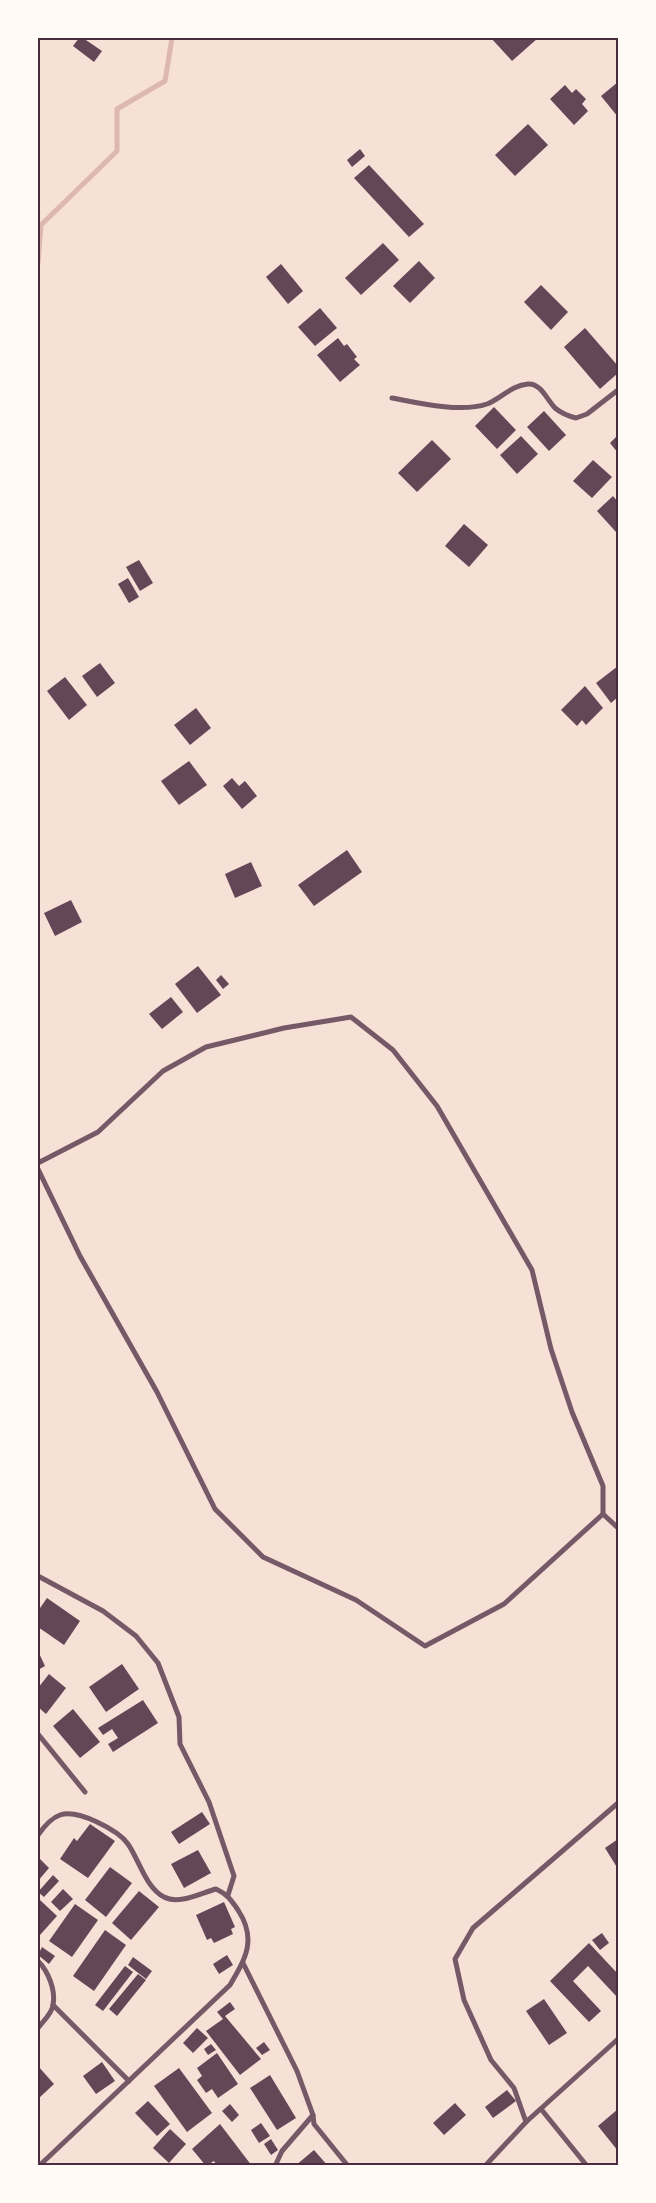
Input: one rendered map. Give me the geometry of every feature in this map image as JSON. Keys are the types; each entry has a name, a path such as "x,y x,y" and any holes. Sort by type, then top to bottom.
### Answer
{"street":[{"path":"392,398 421,404 475,407 488,404 516,387 529,384 539,387 556,409 576,418 587,414 618,390"},
{"path":"38,1163 98,1132 163,1071 206,1047 284,1028 351,1017 393,1050 437,1106 532,1270 551,1348 572,1412 603,1486 602,1514 504,1604 426,1646 356,1600 263,1557 215,1509 157,1392 80,1256 38,1169"},
{"path":"602,1514 618,1528"},
{"path":"38,1576 103,1611 136,1636 158,1663 178,1717 180,1744 209,1802 234,1876 228,1894"},
{"path":"38,1734 86,1792"},
{"path":"526,2122 514,2088 491,2060 464,2000 455,1959 473,1928 618,1803"},
{"path":"38,1835 46,1825 60,1815 75,1814 111,1829 127,1843 156,1891 166,1898 180,1899 216,1889 228,1894 246,1922 249,1941 243,1963 230,1985 39,2166"},
{"path":"38,1961 44,1966 52,1986 54,2005 38,2028"},
{"path":"243,1963 297,2072 314,2115 314,2124 348,2166"},
{"path":"54,2005 129,2081"},
{"path":"485,2166 526,2122 618,2039"},
{"path":"541,2109 587,2166"},
{"path":"274,2166 282,2151 314,2115"}],"building":[{"path":"79,38 83,38 102,51 94,62 73,46"},
{"path":"491,38 538,38 512,61"},
{"path":"618,82 618,117 601,96"},
{"path":"565,85 572,93 576,89 586,99 582,104 588,111 574,125 550,99"},
{"path":"528,124 548,145 515,176 495,155"},
{"path":"360,149 365,156 352,167 347,160"},
{"path":"369,165 424,224 409,237 354,178"},
{"path":"383,243 399,260 361,295 345,278"},
{"path":"419,261 435,278 410,303 393,286"},
{"path":"281,264 303,291 288,304 266,277"},
{"path":"541,285 568,312 551,330 524,302"},
{"path":"320,308 337,328 315,346 298,327"},
{"path":"585,328 618,366 618,373 600,389 564,347"},
{"path":"338,338 344,346 347,344 357,357 354,359 360,365 340,382 317,355"},
{"path":"494,407 516,430 497,449 475,426"},
{"path":"544,411 566,435 549,451 527,427"},
{"path":"618,435 618,453 610,443"},
{"path":"521,436 538,454 517,474 500,455"},
{"path":"432,440 451,459 417,492 398,473"},
{"path":"593,460 612,477 592,498 573,481"},
{"path":"613,496 618,502 618,530 616,532 597,511"},
{"path":"464,524 488,545 469,567 445,546"},
{"path":"139,560 153,583 140,591 126,567"},
{"path":"128,578 139,597 129,603 118,584"},
{"path":"100,663 115,683 97,697 82,676"},
{"path":"618,666 618,697 611,703 596,683"},
{"path":"65,677 87,705 69,720 47,691"},
{"path":"585,686 603,708 586,725 582,720 577,726 561,710"},
{"path":"196,708 211,728 190,745 174,725"},
{"path":"189,761 207,785 179,805 161,781"},
{"path":"232,778 239,786 245,781 257,796 242,809 223,786"},
{"path":"347,850 362,872 314,906 298,885"},
{"path":"251,862 262,886 235,898 225,874"},
{"path":"71,900 82,922 55,936 44,913"},
{"path":"198,966 221,995 197,1013 175,984"},
{"path":"221,975 229,984 223,989 216,980"},
{"path":"171,997 183,1012 162,1029 149,1014"},
{"path":"47,1598 80,1621 64,1645 38,1627 38,1611"},
{"path":"38,1651 45,1666 38,1670"},
{"path":"122,1664 139,1689 106,1712 89,1687"},
{"path":"49,1674 66,1688 46,1714 38,1707 38,1688"},
{"path":"143,1700 158,1723 113,1752 108,1744 118,1738 112,1729 103,1735 98,1728"},
{"path":"73,1709 100,1742 80,1758 53,1726"},
{"path":"202,1812 210,1824 179,1844 171,1832"},
{"path":"90,1824 115,1841 88,1878 60,1859 74,1838 77,1841"},
{"path":"618,1839 618,1869 605,1848"},
{"path":"198,1850 211,1873 184,1888 171,1864"},
{"path":"38,1857 49,1868 38,1881"},
{"path":"110,1867 132,1883 106,1917 85,1900"},
{"path":"53,1875 59,1881 44,1897 38,1892"},
{"path":"63,1889 73,1899 60,1911 51,1902"},
{"path":"139,1891 159,1907 131,1940 112,1923"},
{"path":"40,1900 57,1916 40,1935 38,1933 38,1903"},
{"path":"224,1902 235,1927 231,1929 233,1934 214,1943 211,1938 207,1940 196,1915"},
{"path":"75,1904 98,1920 72,1957 49,1941"},
{"path":"105,1930 126,1945 94,1991 73,1976"},
{"path":"602,1933 609,1943 600,1950 592,1940"},
{"path":"589,1943 618,1974 618,1998 588,1966 573,1981 601,2011 589,2022 550,1981"},
{"path":"42,1947 55,1956 49,1964 38,1955"},
{"path":"227,1955 233,1965 219,1974 213,1964"},
{"path":"133,1957 152,1971 146,1979 128,1965"},
{"path":"125,1966 133,1972 103,2011 95,2005"},
{"path":"138,1974 146,1980 117,2016 109,2009"},
{"path":"544,1999 567,2033 549,2045 526,2011"},
{"path":"230,2002 235,2009 225,2016 261,2059 240,2075 206,2031 223,2019 217,2012"},
{"path":"197,2028 208,2038 193,2053 183,2043"},
{"path":"264,2042 270,2050 262,2055 256,2048"},
{"path":"211,2044 216,2050 208,2055 204,2049"},
{"path":"217,2053 238,2084 218,2098 212,2089 206,2093 197,2080 202,2076 197,2068"},
{"path":"102,2062 115,2081 96,2094 83,2076"},
{"path":"38,2066 54,2084 38,2099"},
{"path":"179,2068 212,2113 187,2132 154,2086"},
{"path":"270,2075 296,2118 277,2130 250,2088"},
{"path":"507,2090 516,2101 493,2118 485,2107"},
{"path":"148,2101 170,2124 157,2136 135,2113"},
{"path":"455,2103 466,2115 444,2135 433,2123"},
{"path":"230,2104 239,2115 232,2122 222,2111"},
{"path":"618,2109 618,2151 598,2126"},
{"path":"261,2123 270,2136 259,2143 251,2130"},
{"path":"220,2124 252,2166 217,2166 214,2161 206,2166 192,2149"},
{"path":"170,2129 186,2144 169,2163 153,2148"},
{"path":"271,2139 278,2150 271,2155 264,2144"},
{"path":"314,2150 328,2166 295,2166"}],"waterway":[{"path":"38,263 41,225 117,151 117,109 165,81 172,38"}]}
